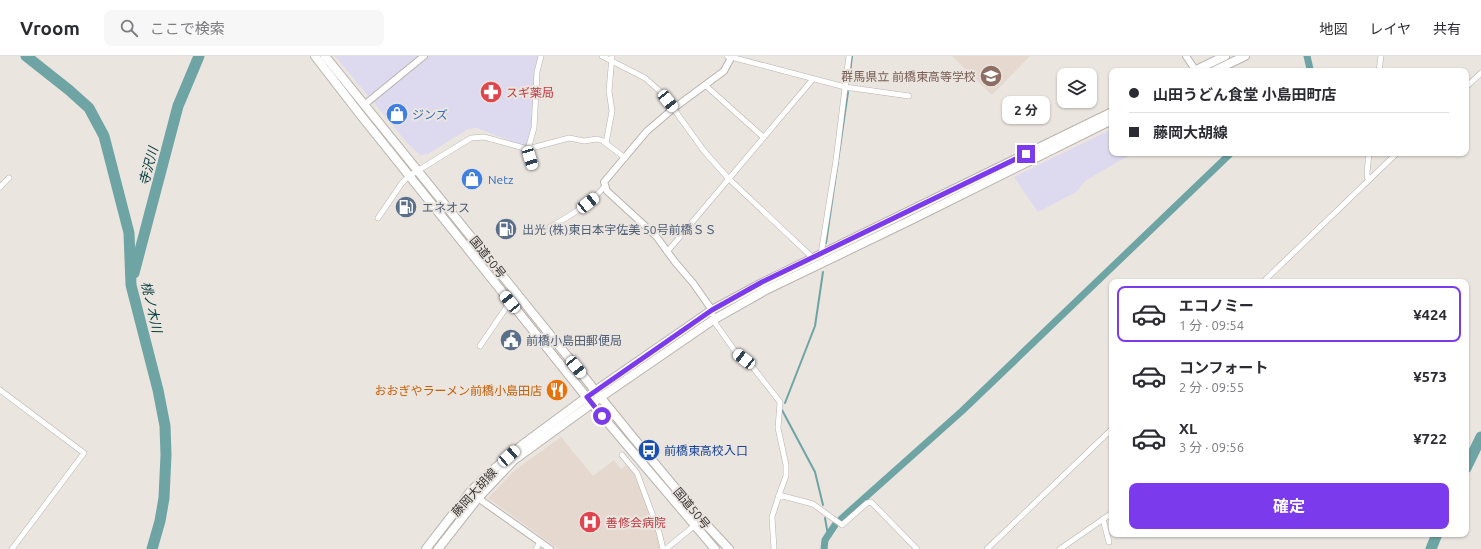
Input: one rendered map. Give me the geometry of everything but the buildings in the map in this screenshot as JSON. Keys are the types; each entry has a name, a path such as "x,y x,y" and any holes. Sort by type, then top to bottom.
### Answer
{"main road":[{"name":"国道50号","path":"315,56 592,404 715,549"},
{"name":"国道50号","path":"325,56 601,398 702,520 729,549"},
{"path":"1201,68 1225,56"},
{"path":"1220,68 1245,56"},
{"name":"藤岡大胡線","path":"426,549 470,492 488,474 522,445 595,390 712,310 762,282 1109,113"},
{"name":"藤岡大胡線","path":"438,549 478,498 514,460 713,320 766,290 1109,121"}],"street":[{"path":"364,105 424,56"},
{"path":"533,166 528,149 534,128 537,72 541,56"},
{"path":"602,56 612,58 645,78 663,94 674,108 686,128 728,178 817,256"},
{"path":"817,256 836,160 849,56"},
{"path":"1186,56 1193,68"},
{"path":"1379,68 1381,56"},
{"path":"774,549 772,517 786,476 786,465 778,428 780,402 751,365 737,354 713,320 712,310 656,236 607,191 604,182 647,131 674,108 724,71 730,57 845,87 909,96"},
{"path":"606,143 612,111 609,91 612,58"},
{"path":"1469,85 1481,73"},
{"path":"667,252 813,79"},
{"path":"705,85 763,138"},
{"path":"378,218 402,183 409,176 471,138 484,137 528,149 569,138 584,140 597,139 606,143 625,158"},
{"path":"1368,181 1367,173 1369,156"},
{"path":"1266,279 1395,156"},
{"path":"0,187 9,178"},
{"path":"550,227 576,212 599,194 605,186"},
{"path":"480,346 510,302"},
{"path":"0,390 84,453 12,549"},
{"path":"987,549 1109,432"},
{"path":"622,455 637,474 659,532 662,549"},
{"path":"779,495 813,504 842,525 867,503 871,502 917,549"},
{"path":"478,498 550,549"},
{"path":"1060,549 1109,515"},
{"path":"1103,519 1109,542"},
{"path":"666,549 694,526"},
{"path":"536,549 540,542"}],"shaded area":[{"path":"335,56 539,56 533,124 528,144 524,146 477,128 468,129 428,154 420,155 409,145"},
{"name":"群馬県立 前橋東高等学校","path":"952,56 1030,56 992,95"},
{"path":"1109,130 1109,156 1128,156 1085,181 1076,192 1038,212 1014,177"},
{"path":"561,437 593,476 614,460 621,469 627,465 637,478 657,533 660,549 558,549 488,498 515,470"}],"waterway":[{"name":"桃ノ木川","path":"26,56 89,108 104,136 129,233 131,285 158,390 165,426 166,455 164,498 160,521 152,549"},
{"name":"寺沢川","path":"134,273 178,106 199,56"},
{"path":"849,83 852,56"},
{"path":"1307,56 1310,68"},
{"path":"826,243 848,92"},
{"path":"841,519 962,411 1228,156"},
{"path":"785,403 815,326 823,272"},
{"path":"782,410 815,472 823,505"},
{"path":"1469,462 1481,437"},
{"path":"825,518 828,535"},
{"path":"824,549 825,540 835,525"},
{"path":"1431,549 1436,537"}],"place":[{"name":"群馬県立 前橋東高等学校","path":"991,76"},
{"name":"スギ薬局","path":"491,92"},
{"name":"ジンズ","path":"397,114"},
{"name":"Netz","path":"472,179"},
{"name":"エネオス","path":"406,207"},
{"name":"出光 (株)東日本宇佐美 50号前橋ＳＳ","path":"506,229"},
{"name":"前橋小島田郵便局","path":"511,340"},
{"name":"おおぎやラーメン前橋小島田店","path":"557,390"},
{"name":"前橋東高校入口","path":"649,450"},
{"name":"善修会病院","path":"590,522"}],"route":[{"path":"602,416 587,397 712,310 762,282 1026,154"}]}
